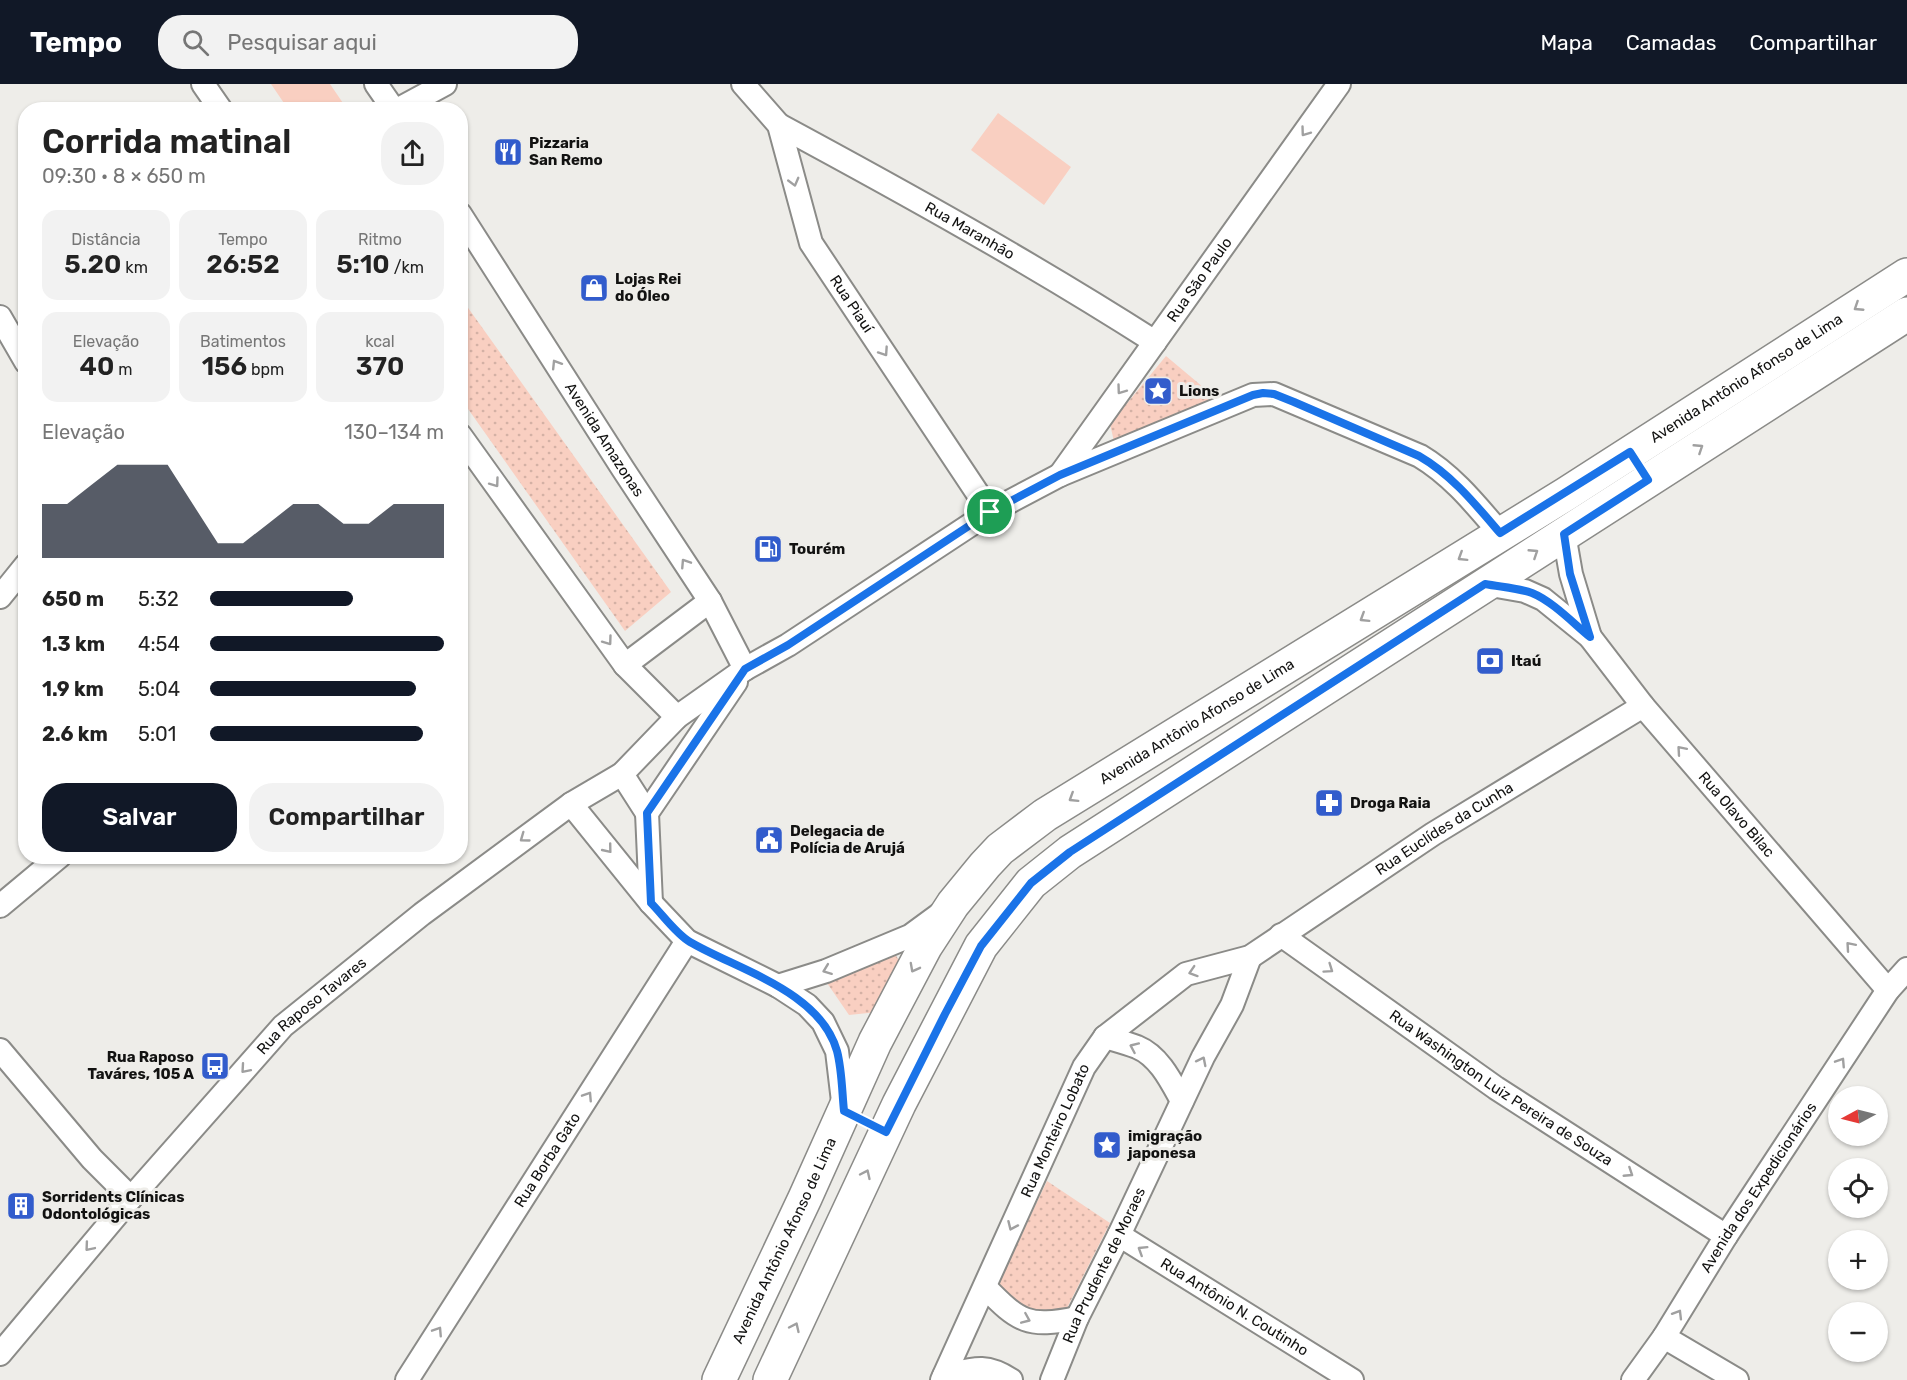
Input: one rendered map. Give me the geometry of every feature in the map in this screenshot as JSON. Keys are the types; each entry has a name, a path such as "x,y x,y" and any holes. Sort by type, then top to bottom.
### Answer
{"main road":[{"name":"Avenida Antônio Afonso de Lima","path":"719,1380 875,1042 925,947 953,904 1000,849 1045,815 1630,452 1907,275"},
{"path":"770,1380 886,1132 945,1014 981,946 1031,883 1070,852 1907,315"},
{"path":"1630,452 1648,480"},
{"path":"1414,587 1432,619"},
{"path":"1045,815 1070,852"},
{"path":"844,1111 886,1132"}],"street":[{"path":"203,84 215,102"},
{"path":"375,84 389,102"},
{"path":"410,102 445,84"},
{"name":"Rua Piauí","path":"743,84 779,125 811,243 990,512"},
{"name":"Rua São Paulo","path":"1060,475 1339,84"},
{"name":"Rua Maranhão","path":"779,125 1029,263 1155,342"},
{"name":"Avenida Amazonas","path":"468,226 710,601 745,669"},
{"path":"0,317 18,348"},
{"path":"1060,475 1253,395 1274,394 1419,456 1437,466 1468,496 1500,533"},
{"path":"468,446 625,665 677,717"},
{"name":"Rua Raposo Tavares","path":"0,1354 131,1198 283,1026 422,914 571,804 622,774 677,717 745,669 788,645 990,512 1060,475"},
{"name":"Rua Olavo Bilac","path":"1564,534 1570,574 1590,637"},
{"path":"0,597 18,575"},
{"name":"Rua Olavo Bilac","path":"1485,584 1524,591 1544,599 1590,637 1643,706 1888,990"},
{"path":"625,665 710,601"},
{"path":"647,813 745,669"},
{"name":"Rua Euclídes da Cunha","path":"1250,957 1433,834 1643,706"},
{"path":"622,774 647,813 651,903"},
{"path":"571,804 651,903 687,941 778,986 807,1005 823,1022 837,1051 844,1111"},
{"path":"0,906 50,864"},
{"path":"778,986 826,971 910,936 953,904"},
{"name":"Rua Washington Luiz Pereira de Souza","path":"1281,935 1496,1088 1726,1236"},
{"name":"Rua Borba Gato","path":"406,1380 687,941"},
{"name":"Rua Monteiro Lobato","path":"943,1378 1084,1066 1105,1037 1186,974 1250,957"},
{"name":"Rua Prudente de Moraes","path":"1052,1380 1077,1318 1119,1236 1182,1101 1232,1005 1250,957"},
{"name":"Avenida dos Expedicionários","path":"1633,1380 1664,1337 1726,1236 1888,990 1907,969"},
{"path":"1105,1037 1139,1048 1155,1060 1182,1101"},
{"path":"0,1050 92,1159 131,1198"},
{"name":"Rua Antônio N. Coutinho","path":"1119,1236 1352,1380"},
{"path":"985,1287 1014,1314 1035,1323 1077,1318"},
{"path":"1664,1337 1737,1380"},
{"path":"943,1378 983,1368 1011,1380"}],"shaded area":[{"path":"271,84 330,84 342,102 283,102"},
{"path":"998,113 1071,167 1044,205 971,150"},
{"path":"468,308 671,592 625,631 468,409"},
{"path":"1166,356 1216,398 1115,446 1110,424"},
{"path":"891,948 902,965 887,1011 849,1015 827,983"},
{"path":"1047,1181 1110,1223 1067,1308 1036,1311 1023,1306 999,1286"}],"place":[{"name":"Pizzaria San Remo","path":"508,152"},
{"name":"Lojas Rei do Óleo","path":"594,288"},
{"name":"Lions","path":"1158,391"},
{"name":"Tourém","path":"768,549"},
{"name":"Itaú","path":"1490,661"},
{"name":"Droga Raia","path":"1329,803"},
{"name":"Delegacia de Polícia de Arujá","path":"769,840"},
{"name":"Rua Raposo Taváres, 105 A","path":"215,1066"},
{"name":"imigração japonesa","path":"1107,1145"},
{"name":"Sorridents Clínicas Odontológicas","path":"21,1206"}],"route":[{"path":"1263,393 1274,394 1294,402 1437,466 1468,496 1500,533 1566,494 1630,452 1648,480 1564,534 1570,574 1590,637 1544,599 1524,591 1485,584 1070,852 1031,883 981,946 886,1132 844,1111 837,1051 823,1022 807,1005 778,986 687,941 651,903 647,813 745,669 788,645 990,512 1060,475 1253,395 1263,393"}]}
